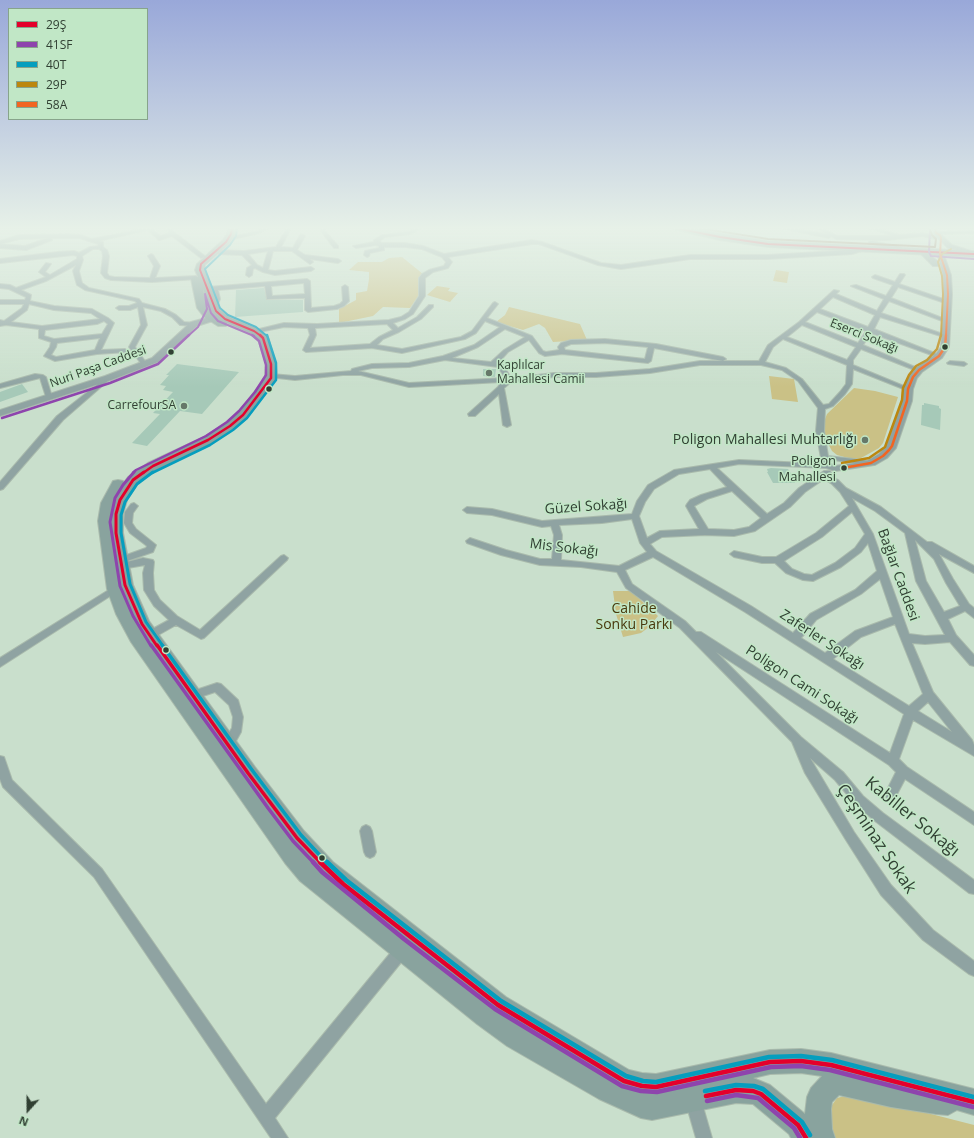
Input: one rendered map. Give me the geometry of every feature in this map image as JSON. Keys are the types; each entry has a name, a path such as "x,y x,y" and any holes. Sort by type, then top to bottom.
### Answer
{"main road":[{"path":"199,281 207,289"},
{"path":"205,281 211,311 229,322 263,338 266,343 271,364 268,376 227,421 202,436 140,466 126,476 117,486 108,503 105,521 115,589 124,614 137,637 292,856 308,874 485,1016 516,1037 608,1090 641,1105 652,1107 736,1090 753,1091 761,1094 798,1125 806,1138"},
{"path":"268,376 270,381 242,415 230,426 208,440 139,474 127,488 120,500 116,514 116,533 125,585 131,602 150,635 297,838 326,869 343,884 498,1005 624,1081 642,1086 656,1087 770,1062 801,1061 837,1066 971,1101"},
{"path":"822,1138 819,1128 818,1109 820,1097 826,1089 834,1083 842,1082 891,1094 936,1101 971,1101"}],"street":[{"path":"16,290 39,281"},
{"path":"78,281 79,284 86,289 137,300 140,304 163,310 174,316 182,324 194,324 211,311"},
{"path":"207,289 306,281"},
{"path":"307,281 308,310 335,308 342,305 346,301 345,287"},
{"path":"251,333 284,325 389,322 403,318 411,313 422,296 423,281"},
{"path":"885,281 947,302"},
{"path":"822,408 831,405 843,393 848,384 850,360 870,330 898,281"},
{"path":"871,463 830,458 827,465 824,476 802,490 787,505 752,529 734,533 705,532 660,534 644,543 635,516 641,501 651,487 677,472 739,462 804,466 827,465 838,470 871,463 883,456 892,446 907,401 908,389 913,377 919,370 939,356 945,347 947,321 946,281"},
{"path":"293,282 294,297"},
{"path":"281,298 282,283"},
{"path":"268,284 269,298 308,296"},
{"path":"0,286 10,287 29,296 25,309 2,324"},
{"path":"854,286 947,321"},
{"path":"761,363 770,346 800,323 834,292 878,314 946,336"},
{"path":"0,302 27,302 54,308 92,311 106,318 111,323 97,352"},
{"path":"119,308 130,308 140,304"},
{"path":"140,304 144,325 132,347 144,364"},
{"path":"311,325 313,335 306,350 372,346 402,351 463,338 474,332 495,304"},
{"path":"372,346 381,338 397,331 419,318 431,306"},
{"path":"815,309 939,356"},
{"path":"194,324 211,311"},
{"path":"2,324 42,328 97,322 106,318"},
{"path":"484,319 530,337 543,354 562,352 648,361 652,346"},
{"path":"389,322 397,331"},
{"name":"Eserci Sokağı","path":"800,323 919,370"},
{"name":"Nuri Paşa Caddesi","path":"0,413 108,378 155,360 194,324"},
{"path":"268,376 295,378 343,372 372,366 409,365 445,358 476,346 506,327"},
{"path":"42,328 41,337 54,341 105,336"},
{"path":"494,364 506,351 530,337"},
{"path":"782,337 908,389"},
{"path":"54,341 53,347 47,356 55,359 97,352 125,351"},
{"path":"562,352 561,347 563,344 572,342 604,341 652,346 709,356 738,363"},
{"path":"445,358 501,366 509,380"},
{"path":"343,372 361,373 409,385 509,380 554,375 596,375 650,371 700,363 761,363 784,370 800,380 822,408 820,431 827,465"},
{"path":"950,363 964,364"},
{"path":"0,386 34,376 41,376 43,377 49,397"},
{"path":"0,487 60,418 108,378"},
{"path":"472,414 509,380"},
{"path":"501,388 507,425"},
{"path":"824,445 836,459 843,463 843,468"},
{"path":"711,466 766,518"},
{"name":"Bağlar Caddesi","path":"824,476 835,482 843,490 869,534 905,638 929,696 973,750"},
{"path":"705,532 690,506 693,502 704,497 733,488"},
{"path":"843,490 878,509 918,538 974,570"},
{"path":"121,563 150,550 152,545 133,531 128,523 129,512 134,506"},
{"path":"734,554 762,560 777,560 796,551 819,535 853,507"},
{"name":"Güzel Sokağı","path":"467,510 492,512 542,524 635,516"},
{"path":"554,522 558,535 556,563"},
{"path":"910,532 912,547 921,581 942,617 952,638 974,662"},
{"path":"777,560 789,571 803,577 812,578 838,565 858,550 869,534"},
{"path":"918,538 937,557 949,581 966,607 974,614"},
{"name":"Mis Sokağı","path":"470,541 504,553 540,562 620,569"},
{"name":"Zaferler Sokağı","path":"644,543 653,553 748,609 824,659 973,750"},
{"path":"620,569 653,553"},
{"path":"121,563 143,561 150,562 148,573 149,590 157,604 176,620 201,635 284,558"},
{"name":"Poligon Cami Sokağı","path":"620,569 629,586 682,624 893,761 904,772 974,819"},
{"path":"794,639 813,617 858,592 882,572"},
{"path":"0,663 115,589"},
{"path":"942,617 966,607"},
{"path":"824,659 858,634 898,619"},
{"path":"150,635 176,620"},
{"name":"Kabiller Sokağı","path":"682,624 796,739 839,776 859,800 874,813 974,888"},
{"path":"905,638 925,640 952,638"},
{"path":"194,695 217,687 234,703 238,717 237,730 228,744"},
{"path":"893,761 910,712 929,696"},
{"name":"Çeşminaz Sokak","path":"796,739 809,769 850,836 886,890 928,935 974,969"},
{"path":"0,761 4,786 98,873 280,1138"},
{"path":"891,794 904,772"},
{"path":"366,831 370,852"},
{"path":"265,1118 402,950"},
{"path":"693,1098 704,1138"}],"green space":[{"path":"369,281 419,281 421,292 410,308 383,307 373,316 339,323 339,309 356,300 356,293 367,291"},
{"path":"774,281 787,281 787,283"},
{"path":"437,286 450,288 448,291 458,293 450,302 427,295"},
{"path":"509,307 580,324 587,340 553,342 545,328 539,324 523,330 496,322 505,315"},
{"path":"769,376 794,379 798,402 772,399"},
{"path":"854,388 875,391 898,397 883,443 879,448 861,458 852,459 837,455 832,451 823,434 823,424 827,414"},
{"name":"Cahide Sonku Parkı","path":"613,591 631,591 658,616 649,627 641,633 623,637 616,614"},
{"path":"853,1094 974,1125 974,1138 832,1138 830,1108 837,1098"}],"building":[{"path":"264,288 267,300 303,300 303,312 235,317 236,290"},
{"name":"CarrefourSA","path":"177,364 239,372 202,414 180,411 147,446 132,443 160,414 153,413 173,392 163,390 166,386 160,385 169,375 166,375"},
{"name":"Kaplılcar Mahallesi Camii","path":"483,369 496,369 495,377 483,376"},
{"path":"22,384 28,392 0,402 0,392"},
{"path":"924,403 939,406 941,409 940,430 921,425 922,405 924,405"},
{"path":"767,469 788,469 795,479 793,479 795,483 773,483 767,472"}],"transit line":[{"name":"29Ş","path":"204,281 216,311 225,319 254,331 263,338 271,364 271,378 243,415 230,426 208,440 153,466 133,480 120,500 116,514 116,533 125,585 142,624 248,773 297,838 326,869 343,884 498,1005 624,1081 642,1086 656,1087 770,1062 801,1061 831,1065 974,1102"},
{"name":"40T","path":"210,281 220,308 228,315 256,327 267,335 276,363 276,380 247,418 233,430 210,445 156,470 137,484 125,502 121,515 121,533 130,584 146,622 252,770 301,835 329,865 346,880 501,1001 626,1076 643,1081 656,1082 769,1057 801,1056 832,1060 974,1097"},
{"name":"29P","path":"842,463 869,458 885,447 902,400 903,388 909,375 916,366 927,360 937,349 941,335 942,281"},
{"name":"58A","path":"843,468 871,463 883,456 892,446 907,401 908,389 913,377 919,370 939,356 945,347 947,281"},
{"name":"41SF","path":"2,418 110,383 158,364 198,327 207,309 205,294 211,313 218,321 252,335 259,341 266,365 266,375 255,392 239,411 227,422 206,436 136,470 123,485 115,498 110,522 120,586 133,616 146,638 268,808 293,841 322,872 404,939 495,1009 622,1086 641,1091 657,1092 771,1067 801,1066 830,1070 973,1107"},
{"name":"40T","path":"705,1091 736,1085 754,1086 763,1089 802,1122 810,1135"},
{"name":"29Ş","path":"706,1096 736,1090 753,1091 761,1094 798,1125 806,1138"},
{"name":"41SF","path":"707,1101 736,1095 758,1098 794,1128 800,1138"}],"place":[{"name":"Kaplılcar Mahallesi Camii","path":"489,373"},
{"name":"CarrefourSA","path":"184,406"},
{"name":"Poligon Mahallesi Muhtarlığı","path":"865,440"},
{"name":"Poligon Mahallesi","path":"844,468"}]}
